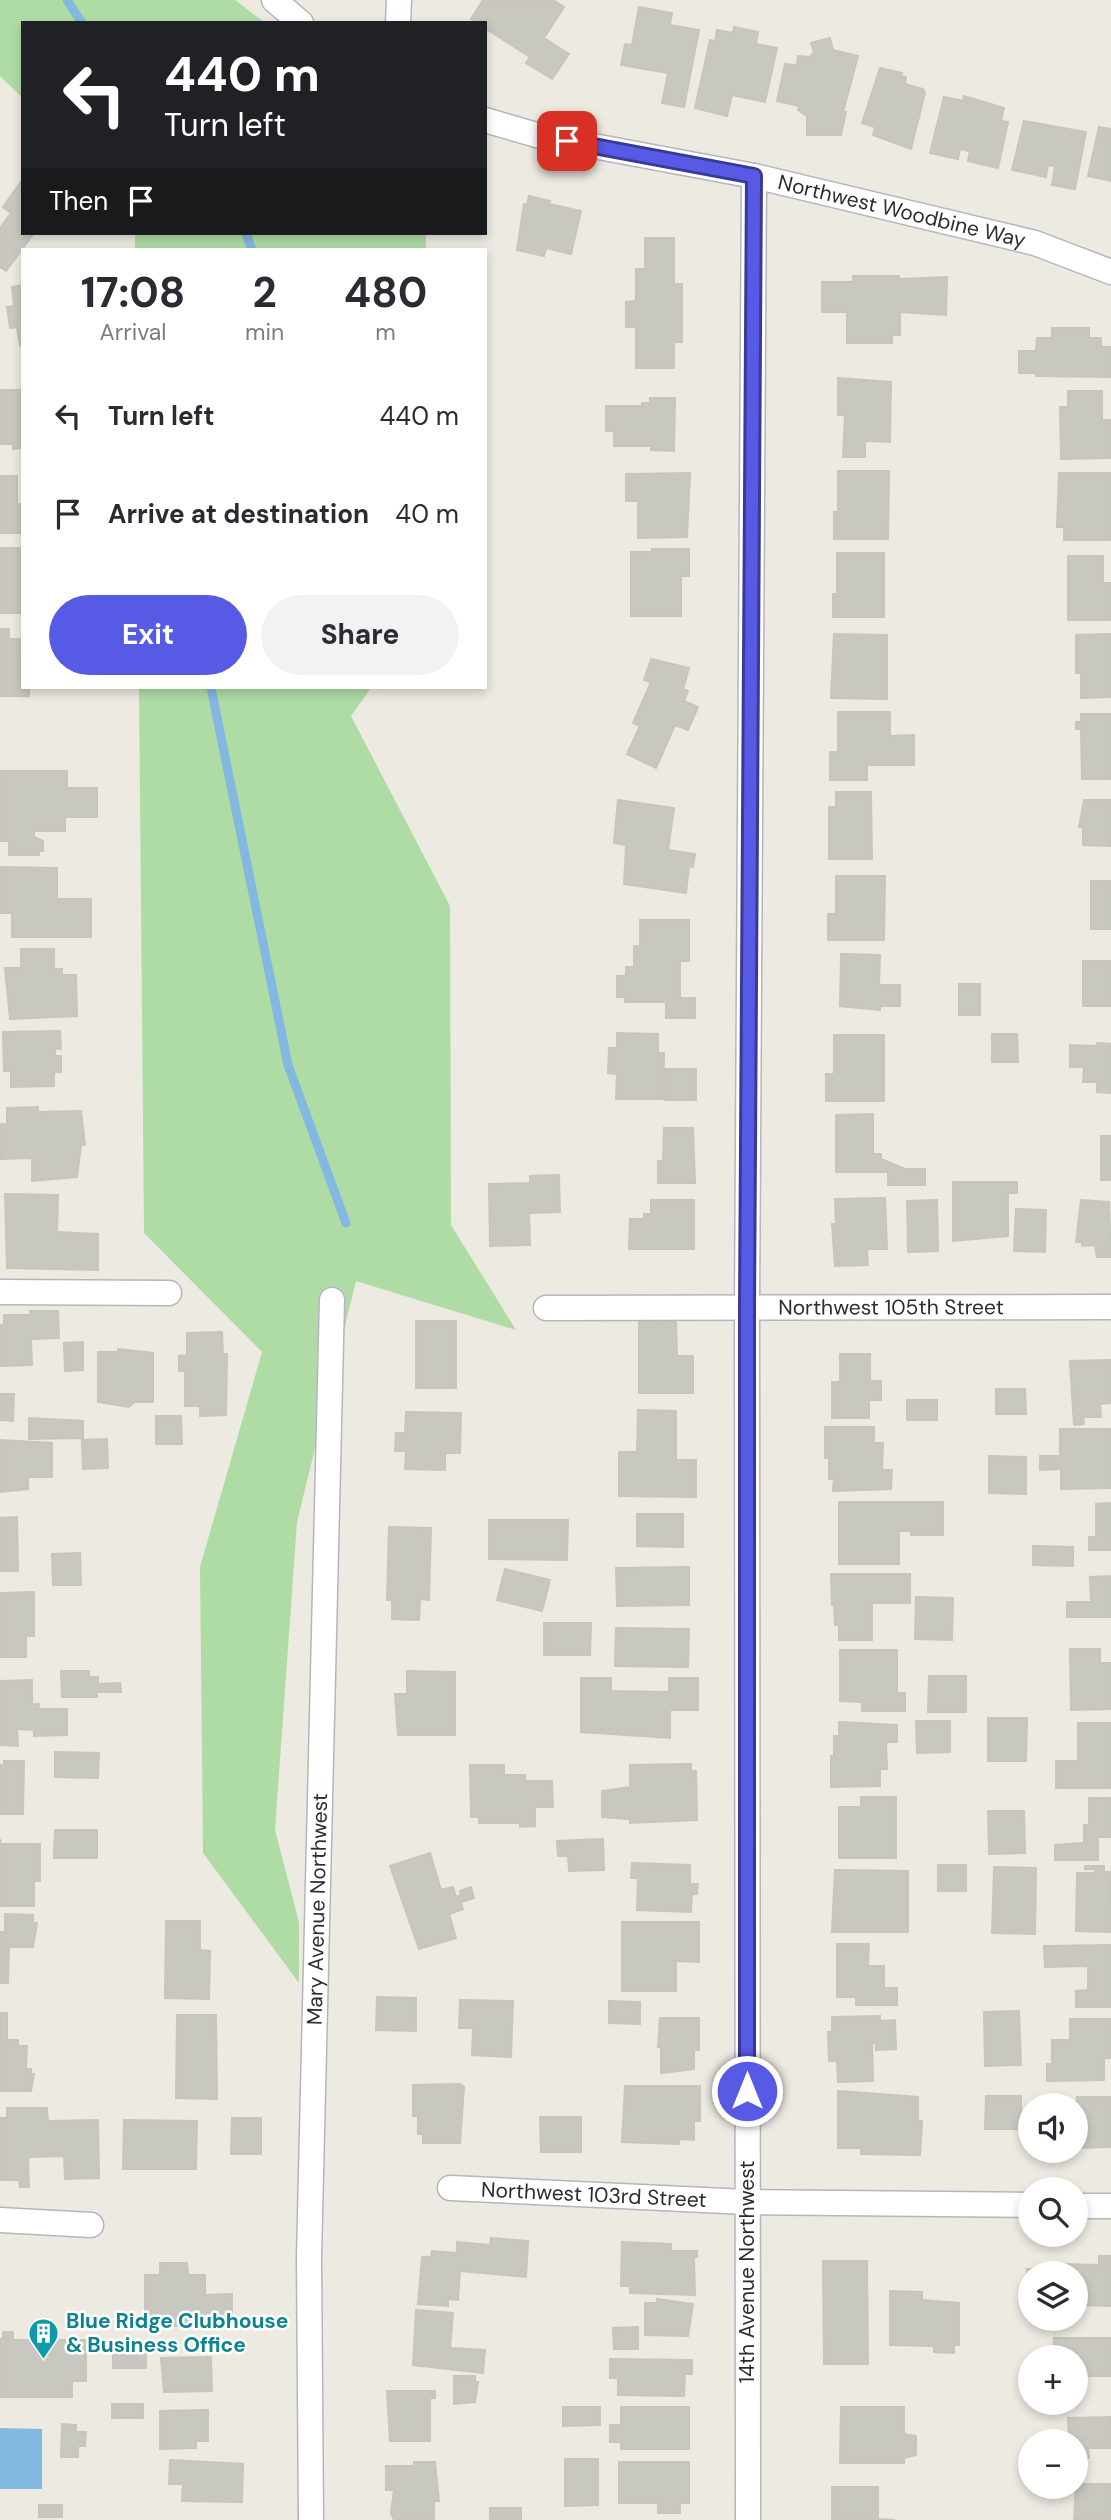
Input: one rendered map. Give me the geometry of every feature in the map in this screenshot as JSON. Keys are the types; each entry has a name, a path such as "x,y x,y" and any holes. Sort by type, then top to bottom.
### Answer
{"street":[{"path":"274,0 298,21"},
{"path":"398,21 399,0"},
{"name":"Northwest Woodbine Way","path":"487,121 540,136 754,176 1035,243 1111,272"},
{"name":"14th Avenue Northwest","path":"748,2520 747,1307 754,176"},
{"path":"0,1292 169,1293"},
{"name":"Mary Avenue Northwest","path":"310,2520 309,2257 332,1300"},
{"name":"Northwest 105th Street","path":"545,1308 1111,1307"},
{"name":"Northwest 103rd Street","path":"450,2188 747,2202 1018,2205"},
{"path":"1088,2206 1111,2206"},
{"path":"0,2220 91,2225"}],"green space":[{"path":"0,0 235,0 262,21 21,21 21,96 0,76"},
{"path":"135,235 426,235 426,248 135,248"},
{"path":"139,689 370,689 351,716 450,906 451,1225 516,1330 356,1281 297,1522 275,1830 299,1922 299,1983 203,1853 200,1567 262,1352 144,1233"}],"water":[{"path":"0,2428 42,2429 42,2489 0,2489"}],"building":[{"path":"483,0 553,0 564,7 544,38 569,54 552,79 526,63 530,57 487,29 487,21 471,19"},
{"path":"639,7 672,13 670,25 699,30 684,107 662,103 668,73 621,65 625,44 632,45"},
{"path":"734,27 758,32 756,44 777,48 765,102 732,95 727,116 695,108 710,40 715,41 717,30 733,33"},
{"path":"830,38 833,50 858,56 843,112 846,112 841,135 807,135 807,116 798,110 799,106 777,101 785,64 797,65 798,56 810,57 814,52 811,43"},
{"path":"880,68 902,73 901,76 906,77 905,84 923,89 925,93 911,149 873,135 875,127 862,123"},
{"path":"964,96 1004,108 1001,121 1008,122 998,168 968,161 970,151 960,149 958,159 930,153 944,97 963,101"},
{"path":"1024,121 1086,132 1075,189 1052,185 1055,166 1048,165 1046,177 1012,170"},
{"path":"1099,127 1111,129 1111,181 1088,176"},
{"path":"21,181 21,235 33,235 6,271 0,267 0,228 11,213 3,207"},
{"path":"529,196 550,201 549,204 581,211 571,254 546,248 544,256 517,250 524,204 527,205"},
{"path":"645,238 674,238 674,284 682,284 682,342 674,342 674,368 636,368 636,327 626,327 626,302 636,301 636,269 645,269"},
{"path":"853,276 899,276 899,279 947,277 946,315 900,312 900,335 892,335 892,343 847,343 847,312 822,312 822,282 853,282"},
{"path":"21,285 21,346 17,327 10,328 7,307 14,306 12,287"},
{"path":"1052,328 1089,328 1089,338 1101,338 1101,347 1111,347 1111,377 1036,376 1036,373 1019,373 1019,351 1036,351 1037,338 1052,338"},
{"path":"838,378 891,382 890,442 865,441 865,457 843,457 845,415 838,415"},
{"path":"0,390 21,390 21,448 13,449 13,444 0,444"},
{"path":"1068,391 1102,391 1102,420 1111,420 1111,458 1061,459 1060,407 1068,407"},
{"path":"650,398 675,398 674,451 651,450 651,446 614,446 614,431 606,431 606,406 642,406 642,403 650,403"},
{"path":"838,471 889,471 888,539 834,539 834,512 838,512"},
{"path":"690,473 687,537 638,538 638,501 626,501 626,474"},
{"path":"1059,473 1111,473 1111,540 1064,540 1064,527 1057,527"},
{"path":"0,476 17,476 21,533 0,533"},
{"path":"0,548 21,548 21,613 0,613"},
{"path":"652,549 689,549 689,576 681,576 681,616 631,616 631,552 652,552"},
{"path":"837,553 884,553 884,617 833,617 833,594 837,594"},
{"path":"1068,556 1103,556 1103,583 1111,583 1111,620 1068,620"},
{"path":"0,629 9,629 9,639 20,639 21,689 29,689 29,696 0,696"},
{"path":"834,634 887,635 887,699 831,698"},
{"path":"1111,634 1111,697 1081,698 1081,673 1076,673 1076,635"},
{"path":"651,659 689,668 683,689 688,691 684,701 698,707 688,730 675,725 656,768 627,754 640,726 633,723 651,682 644,680"},
{"path":"838,712 890,712 890,736 914,735 914,765 867,765 867,780 830,780 830,752 838,752"},
{"path":"1081,714 1111,714 1111,779 1082,779 1081,729 1076,729 1076,722 1081,722"},
{"path":"0,771 67,771 67,788 97,788 97,817 65,817 65,831 34,831 34,837 43,841 43,851 39,851 39,855 9,855 9,841 0,841"},
{"path":"836,792 871,792 872,859 829,859 829,807 836,807"},
{"path":"618,800 674,808 668,850 695,854 693,867 689,866 686,893 624,884 626,845 614,843"},
{"path":"1084,800 1111,800 1111,846 1083,845 1083,827 1079,827"},
{"path":"0,867 57,868 57,899 91,899 91,937 12,937 12,913 0,913"},
{"path":"836,876 885,876 884,940 828,940 828,914 836,914"},
{"path":"1091,881 1111,881 1111,929 1091,929"},
{"path":"640,920 689,920 689,961 680,961 680,998 695,998 695,1018 666,1018 666,1002 625,1002 625,997 617,997 617,976 626,976 626,967 634,967 634,946 640,946"},
{"path":"21,949 54,949 54,969 62,969 62,975 76,975 77,1016 10,1019 5,968 21,968"},
{"path":"841,954 880,955 879,985 900,985 900,1006 880,1006 880,1010 840,1006"},
{"path":"1083,961 1111,961 1111,1006 1083,1006"},
{"path":"959,984 980,984 980,1015 959,1015"},
{"path":"60,1031 61,1049 55,1049 55,1056 61,1056 61,1072 54,1072 54,1086 11,1087 11,1071 4,1071 3,1032"},
{"path":"617,1033 658,1034 658,1053 664,1053 663,1099 616,1099 617,1074 608,1073 609,1048 617,1048"},
{"path":"992,1034 1017,1034 1018,1062 992,1062"},
{"path":"834,1035 884,1035 884,1101 826,1101 826,1074 834,1074"},
{"path":"1097,1043 1111,1044 1111,1093 1097,1092 1097,1082 1083,1082 1084,1067 1070,1067 1070,1045 1096,1046"},
{"path":"665,1069 696,1069 696,1100 665,1100"},
{"path":"38,1107 38,1112 81,1111 85,1145 81,1145 77,1177 32,1181 32,1158 1,1159 0,1124 7,1124 7,1108"},
{"path":"873,1114 873,1154 881,1154 881,1159 905,1169 925,1169 925,1185 888,1185 888,1172 836,1172 836,1115"},
{"path":"664,1128 693,1128 695,1183 658,1183 658,1161 663,1161"},
{"path":"1101,1136 1111,1136 1111,1180 1101,1180"},
{"path":"559,1175 560,1212 529,1213 530,1245 490,1246 489,1184 530,1183 530,1176"},
{"path":"953,1182 1017,1182 1017,1193 1008,1193 1008,1236 953,1241"},
{"path":"5,1194 58,1195 57,1232 98,1234 98,1270 7,1268"},
{"path":"885,1198 887,1249 867,1249 868,1265 835,1266 832,1224 836,1224 835,1199"},
{"path":"651,1200 694,1200 694,1249 629,1249 630,1219 644,1219 644,1214 651,1214"},
{"path":"937,1200 938,1251 908,1252 907,1201"},
{"path":"1081,1200 1109,1202 1111,1257 1097,1257 1095,1245 1082,1246 1082,1242 1076,1242"},
{"path":"1016,1209 1046,1210 1045,1252 1014,1251"},
{"path":"30,1311 58,1311 59,1338 31,1339 32,1365 0,1366 0,1325 4,1325 4,1315 30,1315"},
{"path":"416,1321 456,1321 456,1388 416,1388"},
{"path":"676,1321 677,1356 693,1356 693,1393 639,1393 639,1322"},
{"path":"222,1332 223,1354 227,1354 226,1415 200,1416 200,1406 185,1406 185,1371 179,1371 179,1356 187,1355 187,1333"},
{"path":"83,1342 83,1370 65,1371 64,1343"},
{"path":"118,1349 153,1353 153,1402 134,1402 129,1407 98,1402 98,1352 118,1352"},
{"path":"840,1354 870,1354 870,1381 881,1381 881,1400 869,1400 869,1418 832,1418 832,1382 840,1382"},
{"path":"1111,1360 1111,1403 1100,1404 1101,1417 1083,1417 1084,1424 1074,1425 1070,1361"},
{"path":"996,1389 1025,1389 1026,1414 996,1414"},
{"path":"0,1394 14,1394 13,1421 0,1420"},
{"path":"907,1400 937,1400 937,1420 907,1420"},
{"path":"638,1410 676,1411 676,1460 696,1460 696,1497 619,1496 619,1452 637,1452"},
{"path":"406,1412 461,1413 460,1453 445,1453 445,1470 405,1469 406,1451 395,1451 396,1433 405,1433"},
{"path":"156,1416 181,1416 182,1444 156,1444"},
{"path":"29,1418 83,1421 83,1438 29,1439"},
{"path":"825,1427 874,1427 874,1443 883,1443 882,1470 892,1470 891,1489 833,1491 834,1479 829,1479 829,1458 825,1458"},
{"path":"1060,1429 1111,1429 1111,1488 1061,1489 1061,1469 1040,1470 1040,1456 1060,1456"},
{"path":"107,1439 108,1468 83,1469 82,1440"},
{"path":"0,1440 52,1443 52,1477 28,1477 28,1489 0,1492"},
{"path":"989,1456 1026,1457 1026,1494 989,1493"},
{"path":"839,1502 943,1502 943,1535 911,1535 911,1531 899,1531 899,1564 839,1564"},
{"path":"1111,1503 1111,1550 1089,1550 1089,1537 1096,1537 1096,1504"},
{"path":"637,1514 683,1514 683,1547 637,1546"},
{"path":"17,1517 18,1571 0,1571 0,1518"},
{"path":"489,1520 568,1520 567,1560 489,1559"},
{"path":"389,1527 431,1528 429,1600 420,1599 419,1620 392,1619 392,1600 387,1600"},
{"path":"1033,1546 1073,1547 1073,1566 1033,1565"},
{"path":"80,1553 81,1585 53,1585 52,1554"},
{"path":"689,1567 689,1605 617,1606 616,1568"},
{"path":"505,1569 550,1580 542,1611 497,1600"},
{"path":"831,1574 910,1574 910,1603 872,1603 872,1640 839,1640 839,1625 835,1625 832,1605"},
{"path":"1111,1576 1111,1617 1067,1617 1067,1602 1091,1602 1090,1577"},
{"path":"34,1592 34,1636 26,1636 26,1657 0,1657 0,1593"},
{"path":"916,1597 953,1598 952,1640 915,1639"},
{"path":"544,1623 591,1623 590,1655 544,1655"},
{"path":"616,1628 689,1629 688,1667 615,1666"},
{"path":"1070,1649 1100,1649 1100,1663 1111,1663 1111,1709 1071,1710"},
{"path":"840,1650 897,1650 897,1693 905,1693 905,1711 862,1711 862,1702 840,1701"},
{"path":"61,1671 89,1671 89,1677 98,1677 98,1684 120,1683 121,1692 97,1692 97,1697 62,1697"},
{"path":"407,1671 455,1672 455,1735 398,1735 395,1694 407,1694"},
{"path":"929,1676 966,1676 966,1712 928,1712"},
{"path":"581,1678 611,1678 611,1691 669,1692 669,1678 698,1678 698,1710 670,1710 670,1738 581,1732"},
{"path":"32,1680 32,1704 39,1704 38,1709 67,1709 67,1735 34,1736 34,1730 17,1729 18,1746 0,1745 0,1681"},
{"path":"988,1718 1027,1718 1026,1761 988,1761"},
{"path":"916,1721 950,1721 950,1752 917,1753"},
{"path":"839,1722 897,1725 897,1742 886,1742 887,1769 880,1769 880,1786 831,1787 831,1756 834,1756 834,1736 839,1736"},
{"path":"1078,1723 1111,1723 1111,1788 1056,1788 1056,1761 1078,1761"},
{"path":"55,1752 99,1753 98,1778 55,1777"},
{"path":"4,1761 24,1761 23,1814 0,1814 0,1765 4,1765"},
{"path":"691,1764 691,1771 696,1771 697,1820 630,1823 630,1819 602,1817 602,1791 630,1787 630,1765"},
{"path":"470,1765 504,1765 504,1775 525,1775 525,1781 552,1781 553,1807 535,1807 535,1826 520,1827 520,1823 479,1823 479,1817 471,1817"},
{"path":"861,1797 896,1797 896,1858 839,1858 839,1807 861,1807"},
{"path":"1089,1798 1111,1798 1111,1837 1098,1837 1098,1860 1055,1860 1055,1845 1084,1843 1084,1825 1089,1825"},
{"path":"988,1811 1024,1811 1025,1853 989,1854"},
{"path":"55,1830 97,1830 97,1858 54,1858"},
{"path":"0,1839 1,1844 40,1844 40,1881 34,1881 34,1906 0,1906"},
{"path":"603,1839 604,1870 569,1871 568,1856 558,1856 557,1841"},
{"path":"430,1853 441,1890 453,1887 456,1897 461,1895 460,1891 471,1887 474,1898 461,1902 463,1909 449,1914 456,1938 419,1949 390,1866"},
{"path":"632,1863 690,1865 690,1884 698,1884 697,1894 692,1894 691,1912 637,1910 638,1878 631,1878"},
{"path":"938,1865 966,1865 966,1891 938,1891"},
{"path":"1085,1866 1104,1866 1104,1872 1110,1872 1111,1932 1076,1931 1077,1873 1095,1873 1095,1869 1085,1869"},
{"path":"994,1867 1036,1868 1035,1934 992,1933"},
{"path":"835,1870 908,1871 908,1932 832,1932"},
{"path":"5,1914 33,1915 33,1923 37,1923 33,1947 9,1947 8,1983 0,1983 0,1932 5,1932"},
{"path":"166,1921 200,1921 200,1950 210,1951 209,1999 165,1998"},
{"path":"622,1922 699,1922 699,1962 676,1961 676,1991 622,1991"},
{"path":"837,1944 869,1944 868,1966 884,1966 884,1988 897,1988 897,2005 856,2005 856,1997 837,1997"},
{"path":"1111,1945 1111,2007 1076,2007 1076,1991 1088,1990 1088,1966 1045,1967 1044,1946"},
{"path":"377,1997 416,1998 416,2031 376,2030"},
{"path":"460,2000 513,2001 511,2057 472,2055 473,2028 459,2028"},
{"path":"609,2001 640,2002 640,2024 609,2023"},
{"path":"1019,2011 1021,2065 985,2066 984,2012"},
{"path":"0,2013 7,2013 7,2040 18,2040 18,2046 27,2046 26,2069 31,2069 31,2074 34,2074 31,2091 0,2091"},
{"path":"177,2015 216,2015 217,2099 176,2098"},
{"path":"880,2016 880,2021 895,2020 896,2049 876,2050 876,2043 872,2043 873,2081 838,2082 837,2061 829,2061 828,2032 832,2032 832,2017"},
{"path":"660,2018 699,2018 699,2050 694,2050 694,2069 661,2073 661,2047 658,2047"},
{"path":"1070,2019 1111,2019 1111,2058 1104,2058 1104,2080 1047,2081 1047,2064 1052,2064 1052,2040 1070,2040"},
{"path":"460,2084 464,2087 460,2143 423,2143 423,2134 418,2134 418,2116 413,2116 413,2085"},
{"path":"625,2086 700,2086 700,2121 694,2121 694,2140 679,2139 679,2144 622,2142"},
{"path":"838,2091 918,2097 918,2121 922,2121 920,2155 861,2154 861,2148 838,2148"},
{"path":"986,2096 1018,2096 1018,2129 985,2129"},
{"path":"1088,2097 1111,2097 1111,2147 1088,2148"},
{"path":"7,2108 47,2108 48,2121 98,2120 99,2178 65,2179 64,2156 28,2159 29,2187 20,2187 19,2180 0,2180 0,2118 7,2118"},
{"path":"540,2117 581,2117 581,2152 541,2152"},
{"path":"232,2118 261,2118 261,2154 231,2154"},
{"path":"124,2120 197,2121 196,2169 123,2169"},
{"path":"491,2238 528,2241 526,2277 460,2271 458,2300 448,2299 448,2306 418,2304 422,2257 431,2257 432,2251 457,2253 457,2242 490,2245"},
{"path":"622,2242 671,2244 671,2251 697,2251 697,2257 694,2257 695,2295 630,2293 630,2286 621,2286"},
{"path":"1099,2256 1111,2256 1111,2306 1088,2305 1088,2265 1099,2265"},
{"path":"823,2261 867,2261 868,2364 824,2364"},
{"path":"160,2263 187,2263 188,2275 205,2275 205,2295 232,2294 232,2324 170,2326 170,2320 165,2320 165,2317 145,2317 145,2275 160,2275"},
{"path":"890,2291 922,2292 922,2300 959,2303 959,2345 954,2345 954,2353 934,2352 934,2346 890,2345"},
{"path":"657,2299 693,2304 688,2336 645,2335 645,2303 657,2303"},
{"path":"416,2310 453,2313 450,2348 485,2350 483,2373 413,2365"},
{"path":"638,2327 638,2349 614,2349 613,2328"},
{"name":"Blue Ridge Clubhouse & Business Office","path":"3,2332 13,2332 13,2340 86,2340 86,2381 72,2381 72,2397 0,2397 0,2339 3,2339"},
{"path":"1054,2338 1111,2338 1111,2376 1088,2376 1088,2345 1054,2345"},
{"path":"113,2347 146,2347 146,2368 113,2368"},
{"path":"211,2357 212,2391 164,2392 161,2358"},
{"path":"610,2359 692,2360 692,2374 685,2374 684,2396 618,2395 618,2378 610,2378"},
{"path":"454,2376 475,2376 475,2382 478,2382 475,2402 454,2404"},
{"path":"387,2391 435,2391 435,2398 430,2398 430,2441 390,2441"},
{"path":"112,2404 143,2404 143,2418 112,2418"},
{"path":"563,2407 600,2407 600,2425 563,2426"},
{"path":"621,2407 689,2407 689,2449 621,2449 621,2442 610,2442 610,2425 621,2425"},
{"path":"841,2407 904,2407 904,2434 916,2436 916,2455 904,2458 904,2463 840,2463"},
{"path":"208,2410 208,2441 196,2441 196,2448 160,2449 160,2411"},
{"path":"1111,2417 1111,2448 1088,2448 1088,2429 1068,2429 1068,2418"},
{"path":"62,2424 76,2425 76,2432 86,2432 85,2446 78,2446 78,2457 61,2457"},
{"path":"565,2459 598,2459 598,2505 565,2506"},
{"path":"170,2460 243,2464 242,2502 182,2501 183,2484 169,2484"},
{"path":"414,2462 435,2462 439,2501 434,2501 434,2520 394,2520 391,2513 394,2490 386,2490 386,2466 414,2466"},
{"path":"619,2462 689,2462 689,2503 680,2503 680,2513 658,2513 658,2503 619,2503"},
{"path":"1088,2484 1111,2484 1111,2520 1074,2520 1075,2499 1088,2499"},
{"path":"832,2487 878,2487 878,2519 895,2520 832,2520"},
{"path":"39,2505 62,2505 62,2517 39,2517"},
{"path":"490,2508 521,2508 521,2520 490,2520"}],"waterway":[{"path":"67,0 81,21"},
{"path":"247,235 251,248"},
{"path":"211,689 288,1065 346,1223"}],"place":[{"name":"Blue Ridge Clubhouse & Business Office","path":"43,2360"}],"route":[{"path":"567,141 754,176 747,1307 747,2091"}]}
